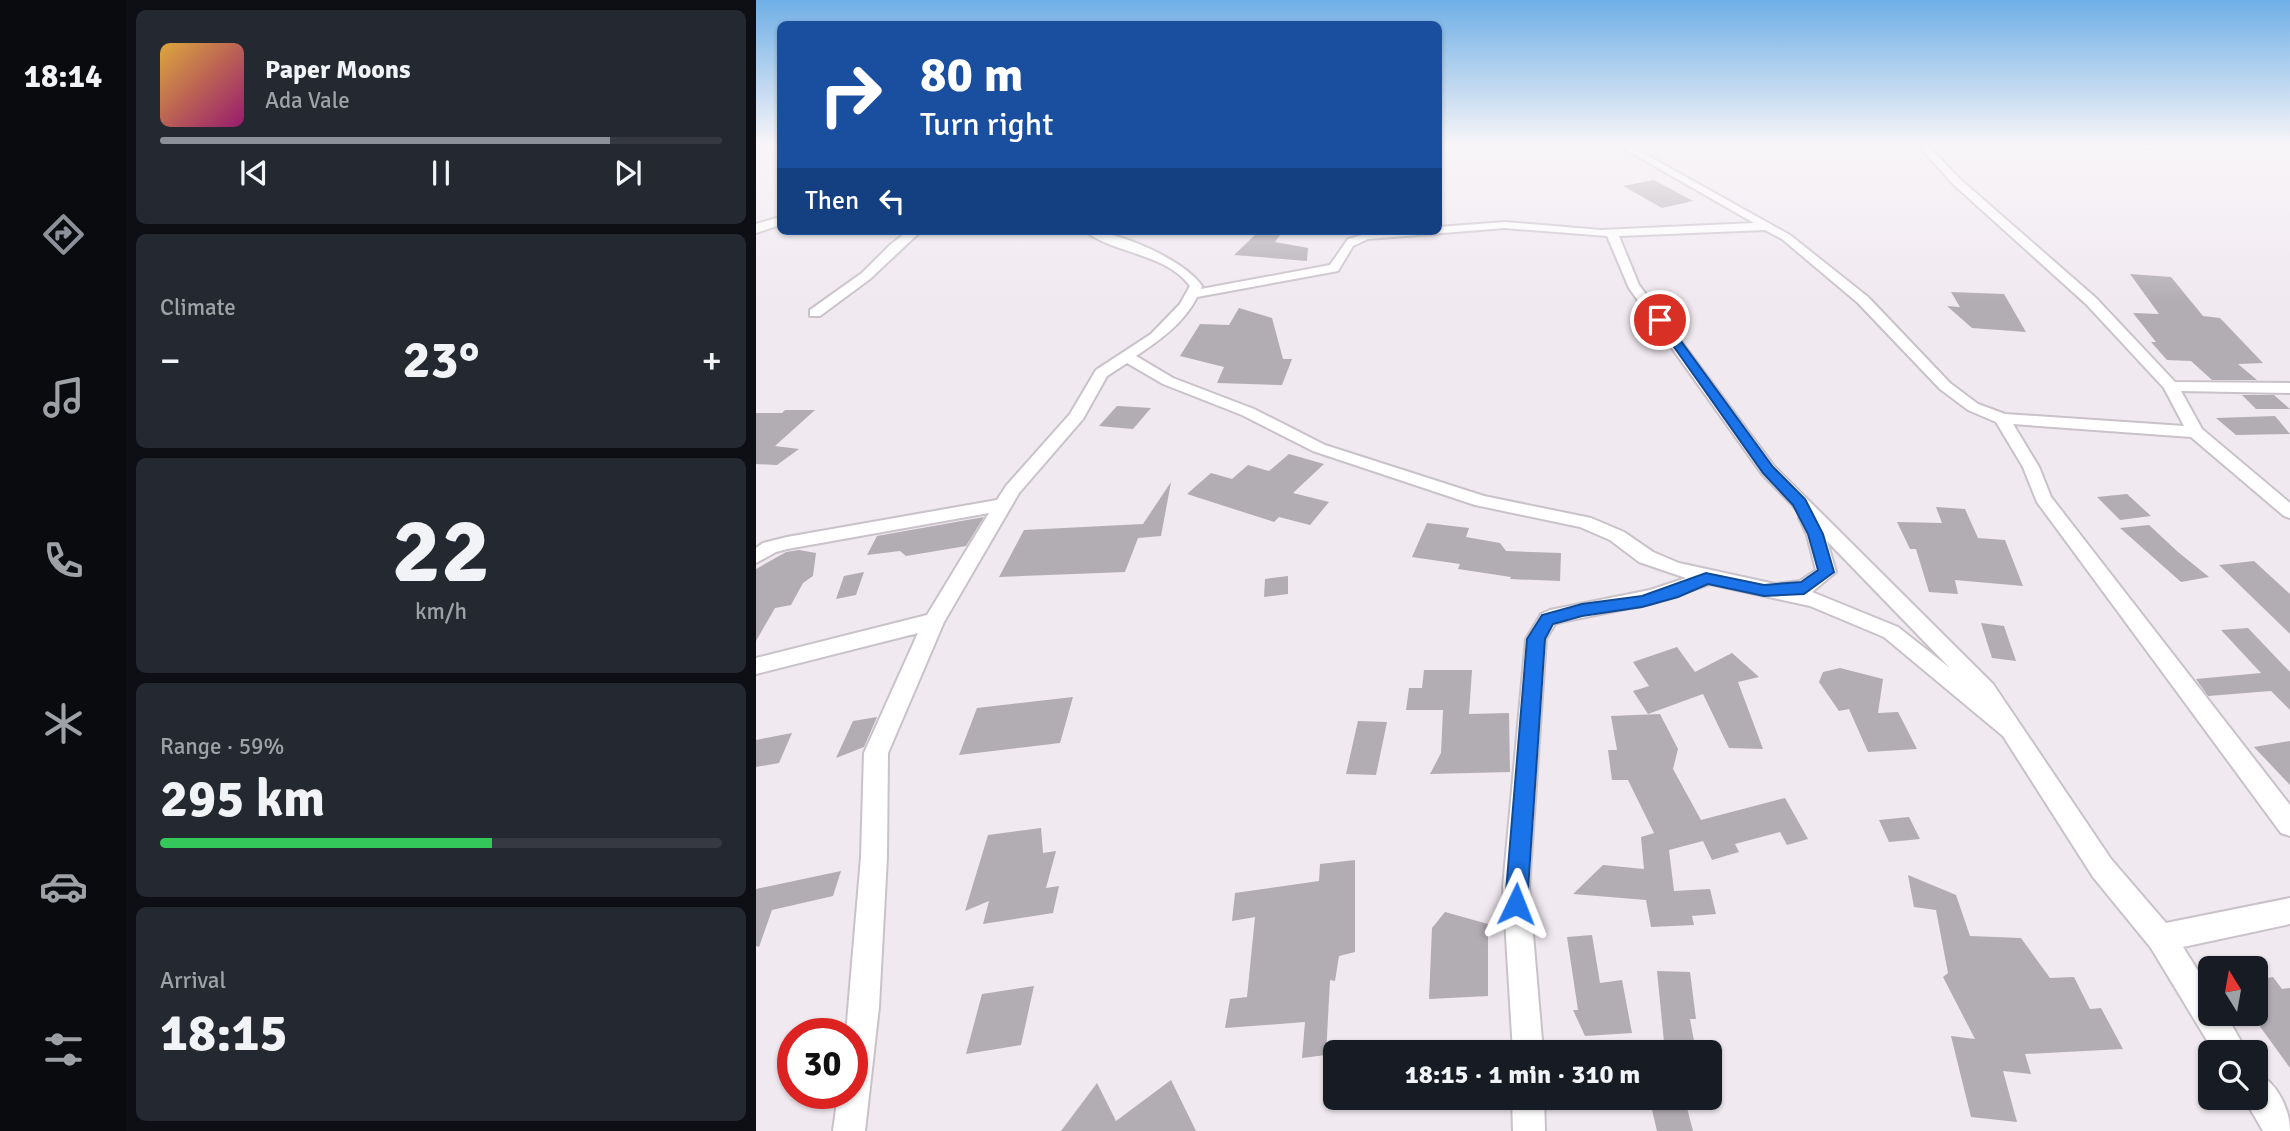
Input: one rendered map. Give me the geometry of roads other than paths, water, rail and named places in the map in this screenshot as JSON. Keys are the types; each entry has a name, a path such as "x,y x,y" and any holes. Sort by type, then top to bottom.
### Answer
{"street":[{"path":"1716,197 1768,226 1819,262 1863,300 1945,386 1973,407 2002,419 2195,432"},
{"path":"1974,197 2091,301 2171,386 2195,432 2290,512"},
{"path":"756,229 777,222"},
{"path":"1442,230 1528,225 1570,232 1613,233 1768,226"},
{"path":"1613,233 1613,239 1633,285 1768,470 1985,690 2102,868 2161,938 2225,1040"},
{"path":"815,313 866,276 910,235"},
{"path":"849,1131 865,986 874,857 877,753 885,727 934,621 1022,477 1077,415 1106,368 1156,337 1193,294 1195,283 1189,276 1137,247 1102,235"},
{"path":"1193,294 1334,268 1339,265 1347,245 1356,235"},
{"path":"1126,356 1168,381 1248,412 1319,448 1481,502 1584,522 1617,536 1663,565 1706,578 1814,600 1891,632 2009,729"},
{"path":"2171,386 2290,388"},
{"path":"2002,419 2031,467 2043,498 2290,825"},
{"path":"1764,590 1804,588 1826,572 1816,534 1799,502"},
{"path":"756,557 770,547 788,543 1003,505"},
{"path":"1528,1040 1516,922 1516,887 1536,639 1548,619 1557,615 1642,601 1672,593 1706,578"},
{"path":"756,666 934,621"},
{"path":"2161,938 2290,911"},
{"path":"2268,1108 2282,1131"},
{"path":"1528,1110 1529,1131"}]}
